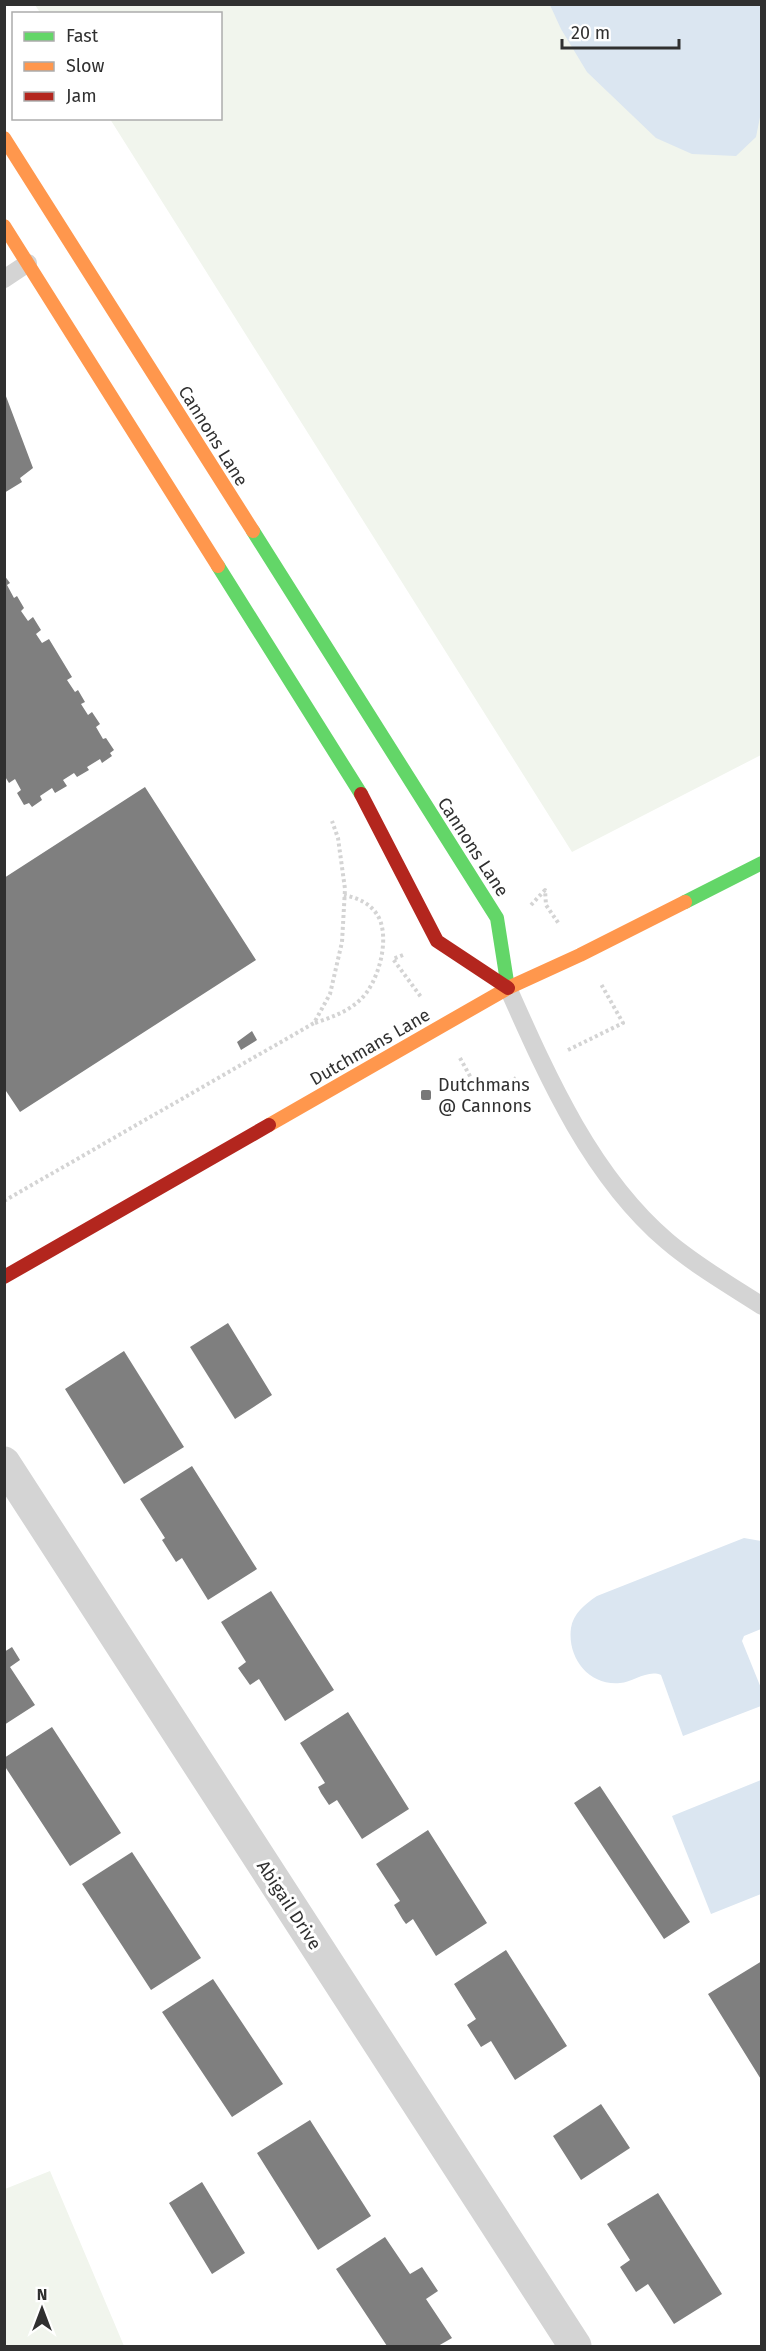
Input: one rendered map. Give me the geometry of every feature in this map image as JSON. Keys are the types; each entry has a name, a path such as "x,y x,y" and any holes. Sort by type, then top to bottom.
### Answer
{"main road":[{"name":"Cannons Lane","path":"4,138 497,918 508,988"},
{"path":"4,226 368,805 437,941 508,988"},
{"name":"Dutchmans Lane","path":"4,1277 508,988 580,955 762,863"}],"street":[{"name":"Abigail Drive","path":"4,1463 574,2346"}],"lane":[{"path":"4,279 28,263"},
{"path":"508,988 541,1064 574,1123 628,1201 668,1242 762,1306"}],"path":[{"path":"314,1023 330,994 342,942 344,895 338,838 329,813"},
{"path":"4,1202 314,1023 341,1014 362,999 376,979 381,960 383,937 378,915 367,903 344,895"},
{"path":"499,1088 623,1023 610,996 580,955"},
{"path":"381,960 393,959"}],"shaded area":[{"path":"35,5 761,5 761,755 572,852 111,120 222,120 222,12 40,12"},
{"path":"550,5 761,5 761,112 756,137 736,156 692,154 656,138 587,72 561,29"},
{"path":"744,1538 761,1541 761,1629 744,1636 742,1641 761,1688 761,1706 683,1736 661,1675 651,1674 625,1682 609,1683 590,1675 582,1668 573,1650 571,1628 577,1614 588,1602 597,1596"},
{"path":"761,1780 761,1894 711,1914 672,1816"},
{"path":"50,2171 124,2346 5,2346 5,2189"}],"building":[{"path":"4,391 33,468 20,478 22,482 4,493"},
{"path":"4,575 10,583 7,585 14,598 17,596 24,608 21,611 28,621 33,617 41,630 36,634 42,643 49,639 72,677 67,680 75,692 78,690 85,702 81,704 88,715 92,712 100,724 96,727 103,739 106,738 114,750 110,753 112,756 102,763 100,759 87,767 89,770 77,777 74,773 63,780 67,786 55,793 52,788 40,796 42,800 32,807 29,803 24,805 17,793 21,790 15,779 9,783 4,775"},
{"path":"145,787 256,960 20,1112 4,1088 4,878"},
{"path":"252,1031 257,1040 241,1050 237,1042"},
{"path":"228,1323 272,1395 235,1419 190,1347"},
{"path":"124,1351 184,1447 124,1484 65,1389"},
{"path":"192,1466 257,1569 208,1600 182,1558 176,1562 162,1540 165,1538 140,1499"},
{"path":"271,1591 334,1690 285,1721 259,1679 250,1685 238,1668 246,1662 221,1622"},
{"path":"12,1647 20,1660 10,1667 35,1705 4,1725 4,1652"},
{"path":"348,1712 409,1809 362,1839 337,1800 329,1805 321,1793 318,1787 325,1783 300,1743"},
{"path":"52,1727 121,1833 70,1866 4,1765 4,1758"},
{"path":"600,1786 690,1922 664,1939 574,1803"},
{"path":"428,1830 487,1923 436,1956 413,1919 406,1924 403,1920 394,1905 400,1901 376,1864"},
{"path":"132,1852 201,1958 151,1990 82,1884"},
{"path":"506,1950 567,2046 515,2080 491,2041 481,2047 467,2025 476,2019 454,1984"},
{"path":"762,1961 762,2081 708,1994"},
{"path":"213,1979 283,2084 232,2117 162,2012"},
{"path":"601,2104 630,2148 581,2180 553,2136"},
{"path":"310,2120 371,2216 318,2250 257,2153"},
{"path":"202,2182 245,2253 212,2274 169,2203"},
{"path":"658,2193 722,2294 674,2324 648,2284 636,2292 620,2267 630,2260 607,2224"},
{"path":"385,2237 410,2274 422,2267 438,2291 426,2299 452,2338 438,2346 387,2346 336,2269"}],"traffic: fast":[{"path":"253,531 497,918 508,988"},
{"path":"218,566 361,794"},
{"path":"685,902 762,863"}],"traffic: slow":[{"path":"4,138 253,531"},
{"path":"4,226 218,566"},
{"path":"269,1125 508,988 685,902"}],"traffic: jam":[{"path":"361,794 437,941 508,988"},
{"path":"4,1277 269,1125"}],"place":[{"name":"Dutchmans @ Cannons","path":"426,1095"}]}
